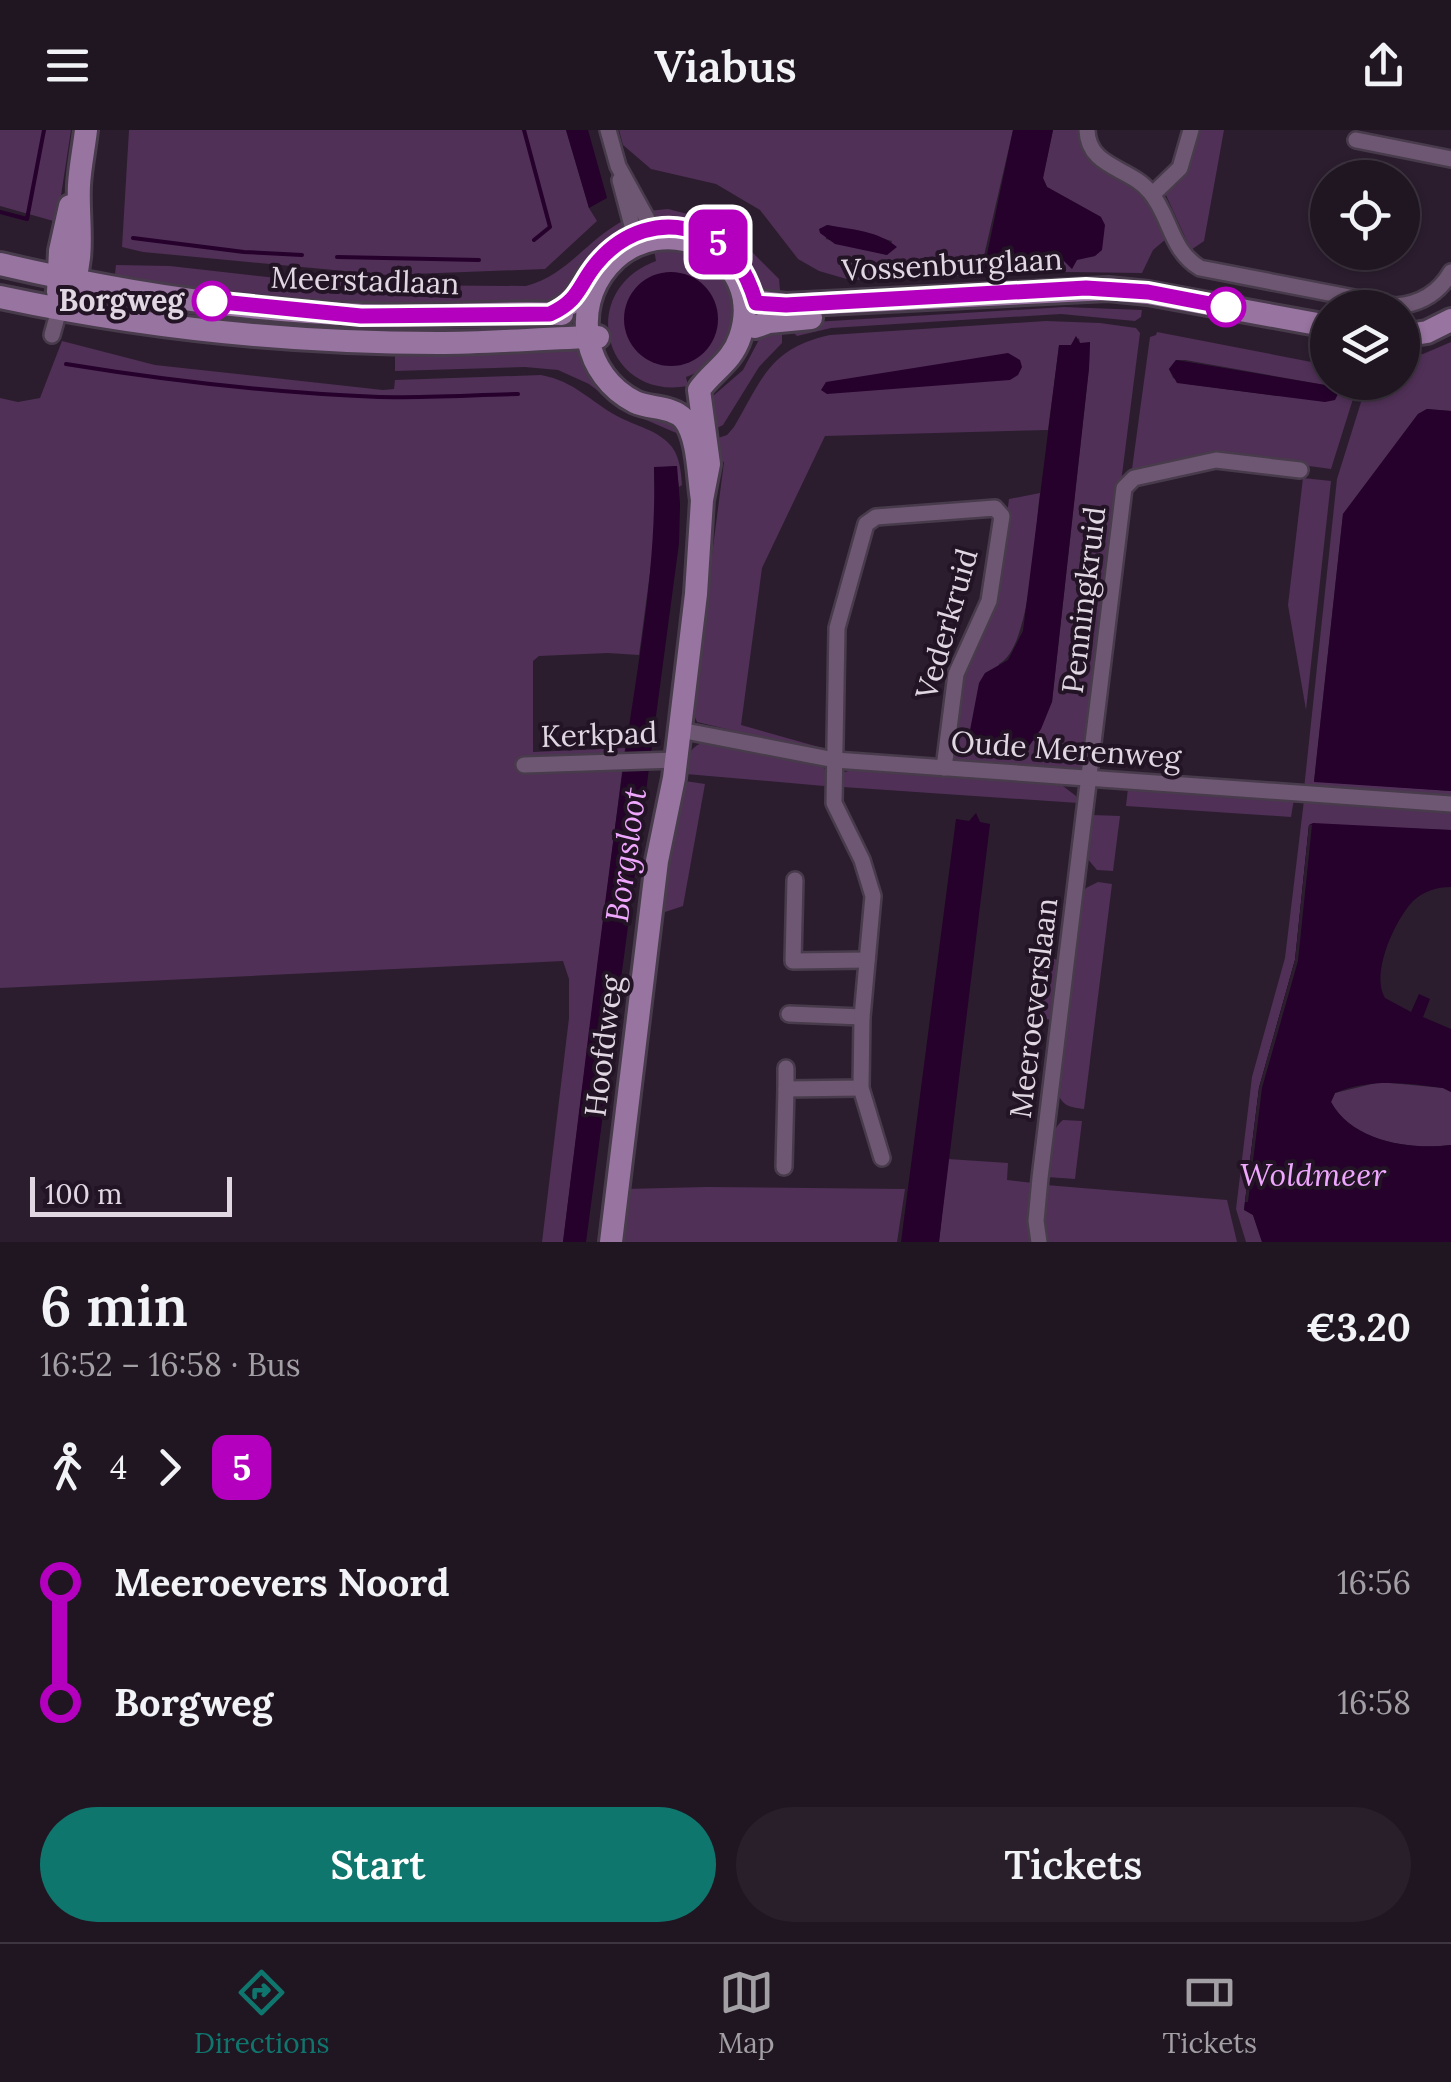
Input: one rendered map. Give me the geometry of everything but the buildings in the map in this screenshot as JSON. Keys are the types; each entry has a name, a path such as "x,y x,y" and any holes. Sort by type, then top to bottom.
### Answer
{"main road":[{"path":"59,310 66,280 69,208 78,189 86,130"},
{"path":"584,298 593,337 613,372 627,385 662,400 700,395 736,368 756,327 744,269 720,243 687,229 641,235 638,255 610,281 602,298 593,337"},
{"name":"Meerstadlaan","path":"0,264 66,280 296,311 433,316 550,314 584,298 598,262 641,235"},
{"name":"Vossenburglaan","path":"750,302 786,305 1097,288 1148,292 1310,323"},
{"name":"Meerstadlaan","path":"0,297 146,325 284,338 438,343 593,337"},
{"path":"700,395 701,386 720,371 734,352 750,302"},
{"name":"Vossenburglaan","path":"756,327 769,322 844,316 1112,302 1310,335"},
{"path":"1420,333 1451,320"},
{"path":"1420,347 1451,336"},
{"name":"Hoofdweg","path":"593,337 601,370 622,393 635,402 670,410 687,423 702,500"},
{"name":"Hoofdweg","path":"610,1242 657,861 676,760 696,594 702,500 709,464 700,395"}],"street":[{"path":"608,130 641,235"},
{"path":"1088,130 1088,142 1100,160 1141,182 1153,194 1186,260 1200,268 1379,304 1408,305 1424,300 1451,272"},
{"path":"1153,194 1180,168 1190,130"},
{"path":"1356,140 1451,159"},
{"path":"52,335 59,310"},
{"name":"Penningkruid","path":"1089,780 1124,488 1129,481 1216,460 1300,470"},
{"name":"Vederkruid","path":"834,760 837,628 866,524 876,517 995,508 1002,516 995,572 989,601 956,674 944,768"},
{"name":"Oude Merenweg","path":"680,730 834,760 1451,804"},
{"name":"Kerkpad","path":"524,765 676,760"},
{"path":"834,760 834,803 862,860 873,896 862,1016 861,1088 882,1158"},
{"name":"Meeroeverslaan","path":"1039,1242 1036,1221 1040,1178 1089,780"},
{"path":"796,880 793,961 867,960"},
{"path":"789,1014 862,1016"},
{"path":"784,1167 786,1068"},
{"path":"786,1090 861,1088"}],"shaded area":[{"path":"0,130 71,130 57,222 0,206"},
{"path":"129,130 566,130 589,208 597,221 545,269 387,275 143,252 122,247"},
{"path":"619,130 1013,130 984,269 1095,256 1101,217 1047,187 1043,178 1053,130 1080,130 1093,159 1145,195 1166,239 1153,250 1142,273 850,280 819,271 798,259 760,210 716,184 651,169 623,145","holes":["827,225 892,241 887,255 826,239"]},
{"path":"1195,130 1224,130 1204,241 1191,250 1165,193"},
{"path":"668,209 711,220 733,233 779,279 781,301 761,287 741,254 723,237 702,228 656,219 648,211"},
{"path":"625,220 623,232 596,256 557,303 405,312 114,283 116,265 170,266 295,280 526,286 554,274"},
{"path":"681,249 693,253 721,273 730,289 732,324 726,341 703,369 686,377 688,386 659,386 636,377 620,361 610,340 608,318 615,295 631,276 656,261 654,250"},
{"path":"1064,307 1142,310 1135,321 1061,314 831,328 797,336 791,330 797,323"},
{"path":"1046,321 1100,323 1136,328 1140,333 1085,766 1073,774 958,764 951,753 960,681 997,590 1009,499 1040,493 1025,613 1010,654 999,664 987,750 1052,702 1089,368 1090,343 1080,344 1079,338 1071,345 1059,346 1048,430 825,436 762,568 741,725 826,749 822,752 697,722 692,710 724,462 713,461 712,440 727,435 734,427 770,368 793,348 830,335"},
{"path":"782,324 782,343 759,367 723,425 711,431 713,396 743,370 763,332"},
{"path":"1157,332 1310,362 1310,382 1185,360 1176,360 1169,369 1173,378 1187,384 1277,396 1310,388 1310,400 1353,400 1331,469 1235,456 1138,472 1132,469 1150,337"},
{"path":"62,341 155,365 383,390 394,389 395,380 541,375 564,382 617,416 654,432 675,451 682,485 679,487 676,466 654,468 656,528 639,655 539,656 533,661 533,752 625,748 563,1242 542,1242 569,1018 569,979 563,961 0,988 0,398 18,402 40,398"},
{"path":"1451,342 1451,411 1427,409 1418,414 1343,514 1314,781 1451,791 1451,798 1304,789 1337,479 1362,400 1420,400 1423,354"},
{"path":"395,345 576,346 672,418 681,435 623,410 589,384 558,370 525,367 395,371"},
{"path":"1303,478 1331,481 1306,710 1288,605"},
{"path":"706,741 823,767 829,774 828,783 824,786 686,774 690,753"},
{"path":"852,770 1059,783 1076,796 1078,803 843,787 839,784 841,773"},
{"path":"685,781 705,784 683,906 659,914"},
{"path":"1128,788 1294,799 1291,817 1126,806"},
{"path":"1304,800 1451,809 1451,830 1309,825 1295,960 1259,1088 1244,1209 1253,1215 1262,1242 1246,1242 1236,1209 1252,1077 1285,958"},
{"path":"1092,815 1120,816 1113,871 1097,870 1086,857"},
{"path":"1098,882 1112,884 1084,1109 1067,1105 1057,1091 1081,895"},
{"path":"1039,957 1060,960 1053,1020 1032,1017"},
{"path":"1380,1082 1451,1092 1451,1145 1401,1144 1368,1135 1341,1116 1331,1102 1335,1093"},
{"path":"1063,1120 1082,1121 1075,1179 1047,1177 1051,1138"},
{"path":"948,1159 1008,1163 1007,1180 1033,1183 1028,1223 1031,1242 939,1242"},
{"path":"1046,1185 1227,1200 1237,1242 1046,1242 1042,1219"},
{"path":"625,1189 905,1189 897,1242 619,1242"}],"water":[{"path":"566,130 588,130 607,198 589,208"},
{"path":"1013,130 1053,130 1043,178 1047,187 1101,217 1105,225 1102,250 1077,260 1072,269 1062,259 984,269"},
{"path":"827,225 873,234 897,247 887,255 835,244 820,233 819,229"},
{"path":"671,272 689,275 705,285 715,301 715,337 705,353 689,363 671,366 653,363 637,353 627,337 624,319 627,301 637,285 653,275"},
{"path":"1076,336 1080,343 1090,342 1089,368 1052,702 1041,729 1025,752 988,750 982,756 978,749 967,746 979,683 985,673 1008,660 1023,631 1059,345 1071,345"},
{"path":"1008,353 1020,360 1022,367 1010,380 827,394 821,390 826,382"},
{"path":"1176,360 1310,382 1310,400 1335,400 1325,402 1177,383 1169,369"},
{"path":"1427,409 1451,411 1451,791 1314,782 1343,514 1418,414"},
{"name":"Borgsloot","path":"677,466 679,543 586,1242 563,1242 649,586 654,467"},
{"path":"976,813 980,822 990,824 939,1242 901,1242 956,819 969,821"},
{"name":"Woldmeer","path":"1309,825 1451,830 1451,887 1426,892 1406,910 1387,948 1381,988 1385,998 1411,1012 1419,994 1430,999 1423,1017 1451,1029 1451,1092 1416,1085 1375,1084 1335,1093 1331,1102 1341,1116 1368,1135 1401,1144 1451,1145 1451,1242 1262,1242 1253,1215 1244,1210 1259,1088 1295,960"}],"pier":[{"path":"1309,825 1298,961 1262,1088 1245,1202 1259,1088 1295,960"}],"waterway":[{"path":"0,212 27,219 44,130"},
{"path":"524,130 550,227 534,240"},
{"path":"133,238 302,255"},
{"path":"337,257 479,260"},
{"path":"66,364 300,393 396,397 518,394"}],"bus line":[{"name":"5","path":"212,301 361,316 550,314 571,303 590,272 616,245 634,233 670,227 704,234 720,243 744,269 756,303 786,305 1086,288 1148,292 1226,307"}],"place":[{"name":"Borgweg","path":"212,301"}]}
